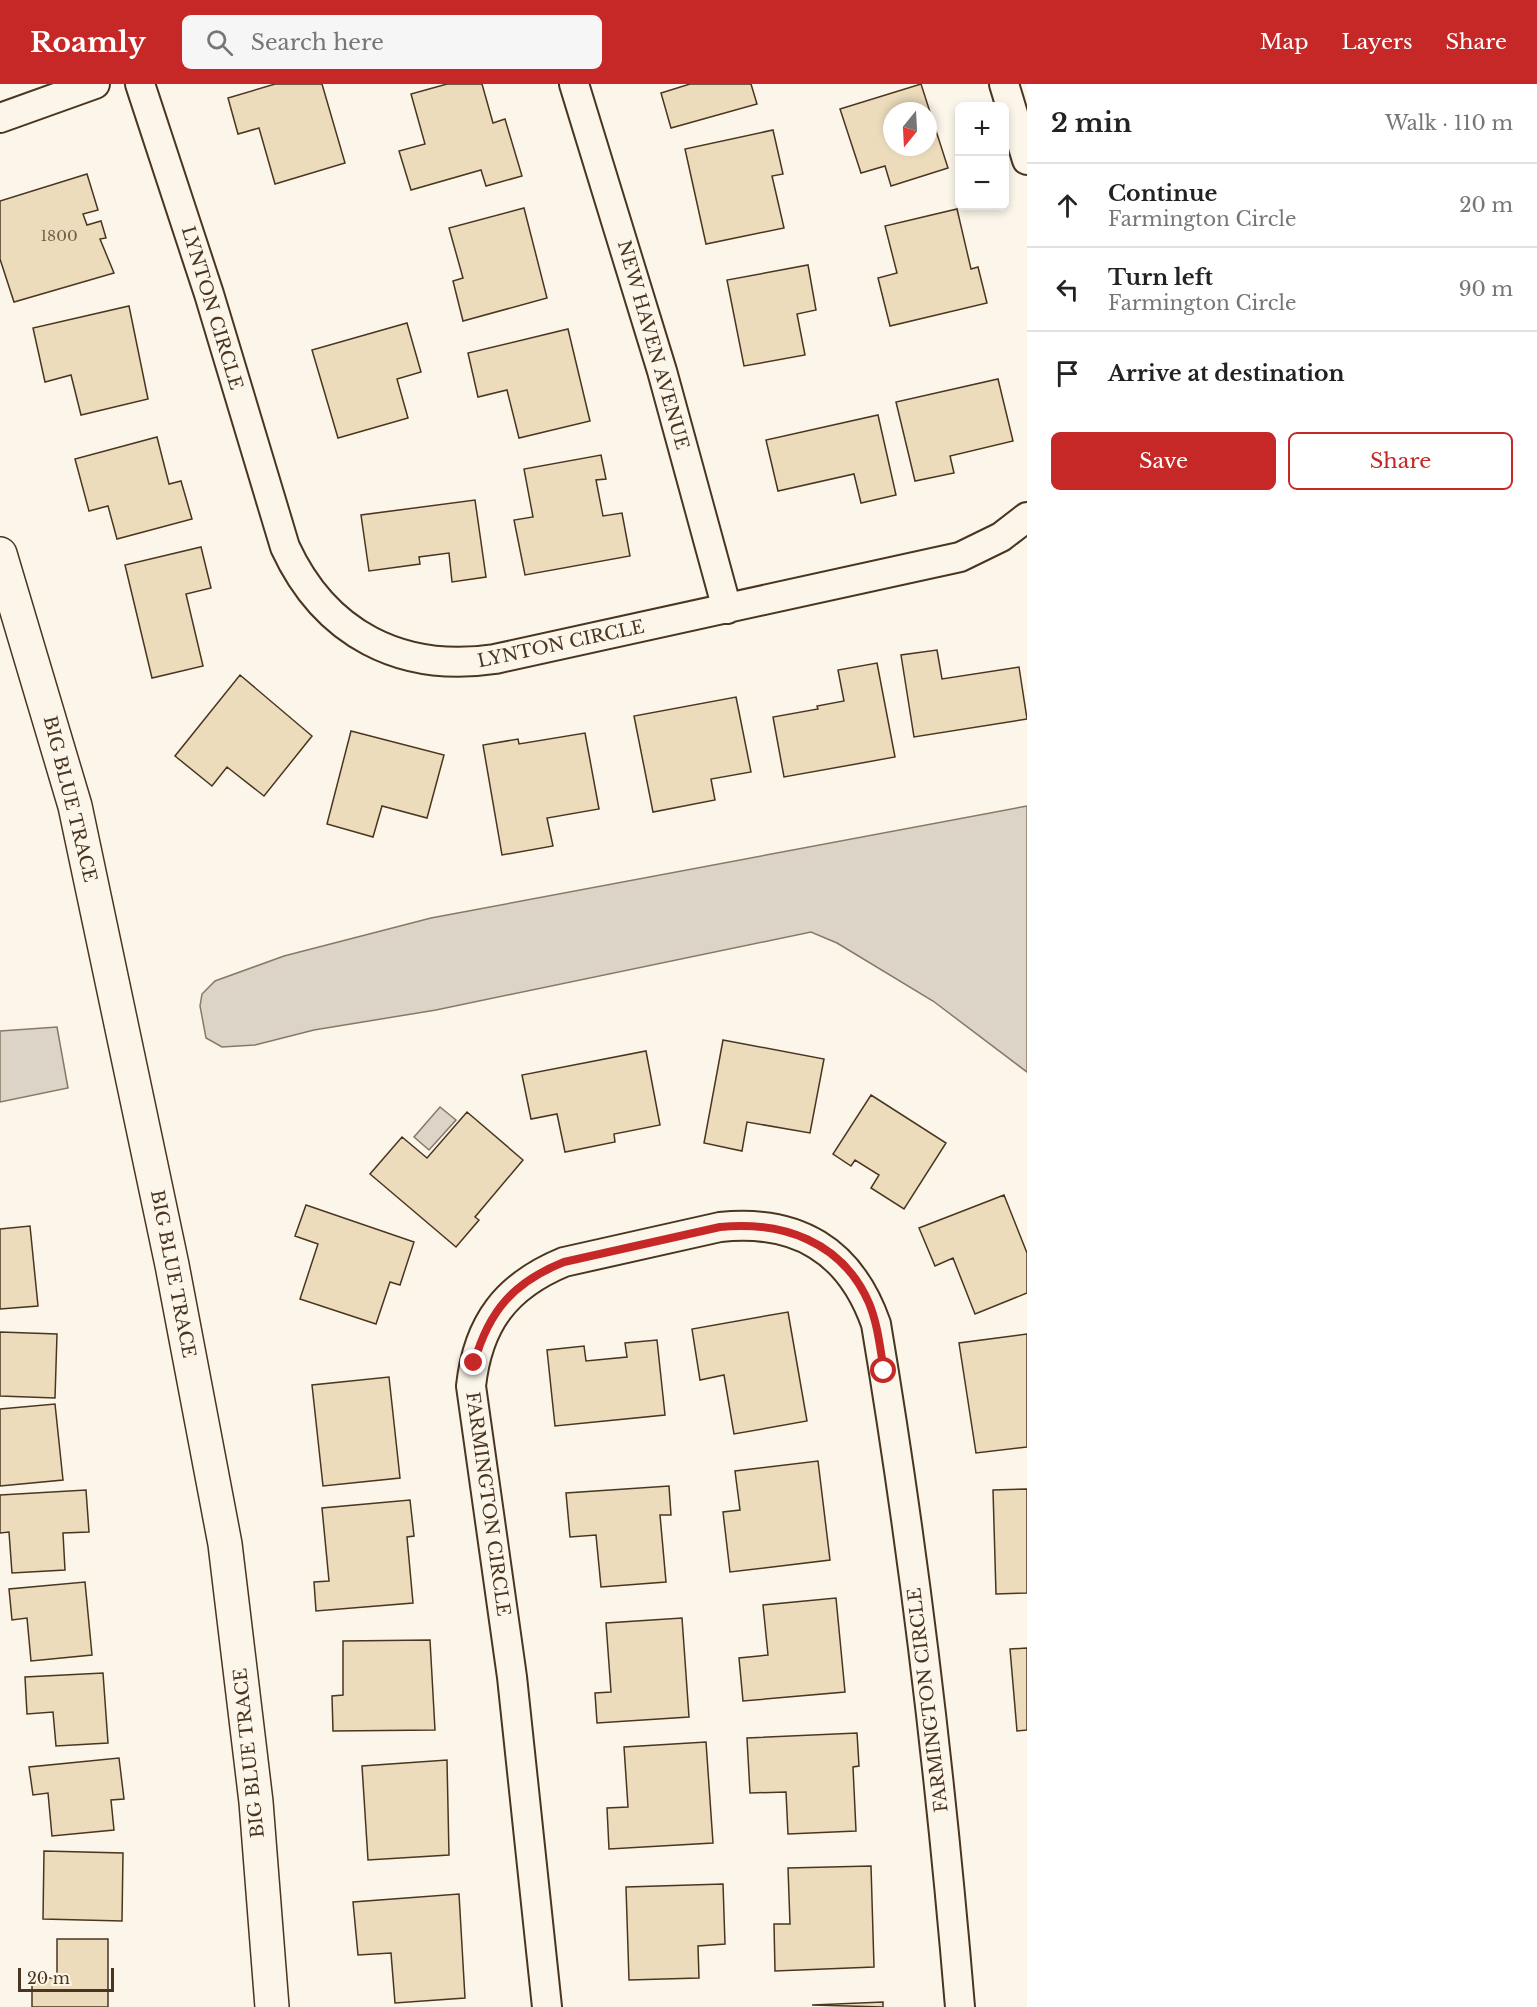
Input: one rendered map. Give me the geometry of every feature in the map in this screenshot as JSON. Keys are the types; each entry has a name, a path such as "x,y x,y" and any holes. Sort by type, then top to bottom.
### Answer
{"street":[{"path":"0,118 95,84"},
{"name":"LYNTON CIRCLE","path":"140,84 209,294 285,547 307,587 339,621 378,646 400,654 446,663 469,663 960,557 1001,537 1027,517"},
{"name":"NEW HAVEN AVENUE","path":"574,84 662,371 727,609"},
{"path":"1004,84 1027,160"},
{"name":"BIG BLUE TRACE","path":"0,554 75,806 172,1265 225,1544 255,1802 272,2007"},
{"name":"FARMINGTON CIRCLE","path":"547,2007 512,1677 471,1386 474,1363 480,1340 505,1300 522,1283 542,1271 564,1262 720,1227 745,1225 768,1226 803,1236 823,1248 842,1263 856,1281 868,1302 876,1324 924,1651 960,2007"}],"shaded area":[{"path":"1027,806 1027,1072 933,1001 837,943 811,932 436,1010 314,1030 255,1045 222,1047 206,1038 200,1006 202,994 215,981 284,956 431,918"},
{"path":"57,1027 68,1088 0,1102 0,1031"},
{"path":"440,1107 456,1120 429,1150 414,1137"}],"building":[{"path":"275,84 322,84 345,163 275,184 259,128 238,134 228,98"},
{"path":"447,84 482,84 493,123 505,119 522,176 486,186 481,170 411,190 399,151 425,144 411,94"},
{"path":"690,84 751,84 757,104 671,128 661,93"},
{"path":"921,84 927,102 883,102 883,156 937,156 937,134 948,168 891,186 885,166 861,173 840,109"},
{"path":"773,130 783,174 772,176 784,228 706,244 685,149"},
{"path":"87,174 98,210 83,214 87,225 101,221 106,238 100,239 114,273 14,302 0,259 0,201"},
{"path":"524,208 547,298 463,321 453,281 463,278 449,228"},
{"path":"957,210 971,269 978,267 987,303 890,326 878,278 897,273 885,226"},
{"path":"808,265 816,310 797,314 805,355 744,366 727,280"},
{"path":"129,306 148,399 81,415 71,375 45,382 33,328"},
{"path":"407,323 421,372 397,379 408,418 338,438 312,350"},
{"path":"568,329 590,421 519,438 507,390 478,397 468,353"},
{"path":"998,379 1013,441 950,456 954,473 915,481 896,402"},
{"path":"878,415 896,495 861,503 854,474 778,491 766,440"},
{"path":"157,437 169,484 181,481 192,519 117,539 108,506 89,511 75,459"},
{"path":"601,455 606,479 596,480 603,516 622,513 630,556 525,575 514,520 533,517 524,469"},
{"path":"475,500 486,577 452,582 449,553 419,557 420,564 369,571 361,515"},
{"path":"201,547 211,588 186,594 203,666 152,678 125,565"},
{"path":"937,650 942,679 1019,667 1027,719 914,737 901,655"},
{"path":"877,663 895,757 784,777 773,717 818,709 817,706 844,701 838,670"},
{"path":"240,675 312,736 264,796 227,767 212,786 175,756"},
{"path":"736,697 751,772 711,779 715,800 653,812 634,716"},
{"path":"351,731 444,755 427,818 382,806 373,837 327,824"},
{"path":"585,733 599,809 547,818 553,846 502,855 483,745 518,739 519,744"},
{"path":"723,1040 824,1059 810,1133 747,1122 742,1151 704,1143"},
{"path":"646,1051 660,1125 614,1134 615,1142 565,1152 557,1114 531,1119 522,1075"},
{"path":"871,1095 946,1143 904,1209 871,1188 879,1175 855,1160 851,1166 833,1154"},
{"path":"467,1112 523,1160 475,1217 479,1220 456,1247 370,1174 402,1137 427,1158"},
{"path":"1004,1195 1027,1253 1027,1293 975,1314 953,1258 935,1266 919,1228"},
{"path":"306,1205 414,1242 400,1285 390,1282 376,1324 300,1299 318,1244 295,1236"},
{"path":"30,1226 38,1306 0,1309 0,1229"},
{"path":"788,1312 807,1421 734,1434 724,1375 700,1380 692,1329"},
{"path":"0,1332 57,1334 55,1398 0,1396"},
{"path":"1027,1334 1027,1447 976,1453 959,1343"},
{"path":"657,1340 665,1415 555,1426 547,1350 584,1346 586,1361 627,1357 625,1343"},
{"path":"389,1377 400,1478 323,1486 312,1385"},
{"path":"55,1404 63,1480 0,1486 0,1409"},
{"path":"818,1461 830,1560 730,1572 723,1512 740,1510 735,1471"},
{"path":"669,1486 671,1515 660,1515 666,1582 601,1587 596,1535 570,1537 566,1493"},
{"path":"1027,1489 1027,1593 996,1594 993,1490"},
{"path":"86,1490 89,1532 63,1533 65,1570 12,1573 9,1532 0,1533 0,1495"},
{"path":"410,1500 414,1536 407,1537 413,1603 316,1611 314,1582 329,1581 322,1508"},
{"path":"85,1582 92,1655 31,1661 27,1618 12,1620 9,1589"},
{"path":"836,1598 845,1692 743,1701 739,1658 768,1655 763,1605"},
{"path":"682,1618 689,1717 597,1723 595,1693 611,1692 606,1623"},
{"path":"430,1640 435,1730 333,1731 332,1696 343,1695 343,1641"},
{"path":"1027,1648 1027,1730 1017,1731 1010,1649"},
{"path":"103,1673 108,1743 56,1746 53,1712 27,1714 25,1677"},
{"path":"857,1733 859,1766 853,1767 856,1831 788,1834 786,1792 750,1793 747,1738"},
{"path":"706,1742 713,1843 609,1849 607,1808 628,1807 624,1747"},
{"path":"119,1758 124,1799 111,1800 114,1830 52,1836 48,1793 33,1795 29,1767"},
{"path":"447,1760 449,1855 368,1860 362,1766"},
{"path":"44,1851 123,1853 122,1921 43,1919"},
{"path":"871,1866 874,1967 775,1971 774,1924 790,1924 788,1868"},
{"path":"723,1884 725,1944 698,1946 699,1978 629,1980 626,1887"},
{"path":"459,1894 465,1998 395,2003 391,1953 358,1955 353,1902"},
{"path":"57,1939 108,1939 108,2007 32,2007 32,1978 57,1978"},
{"path":"883,2002 883,2007 812,2005"}],"route":[{"path":"474,1363 480,1340 491,1319 505,1300 522,1283 542,1271 564,1262 720,1227 745,1225 768,1226 803,1236 842,1263 868,1302 876,1324 884,1371"}]}
